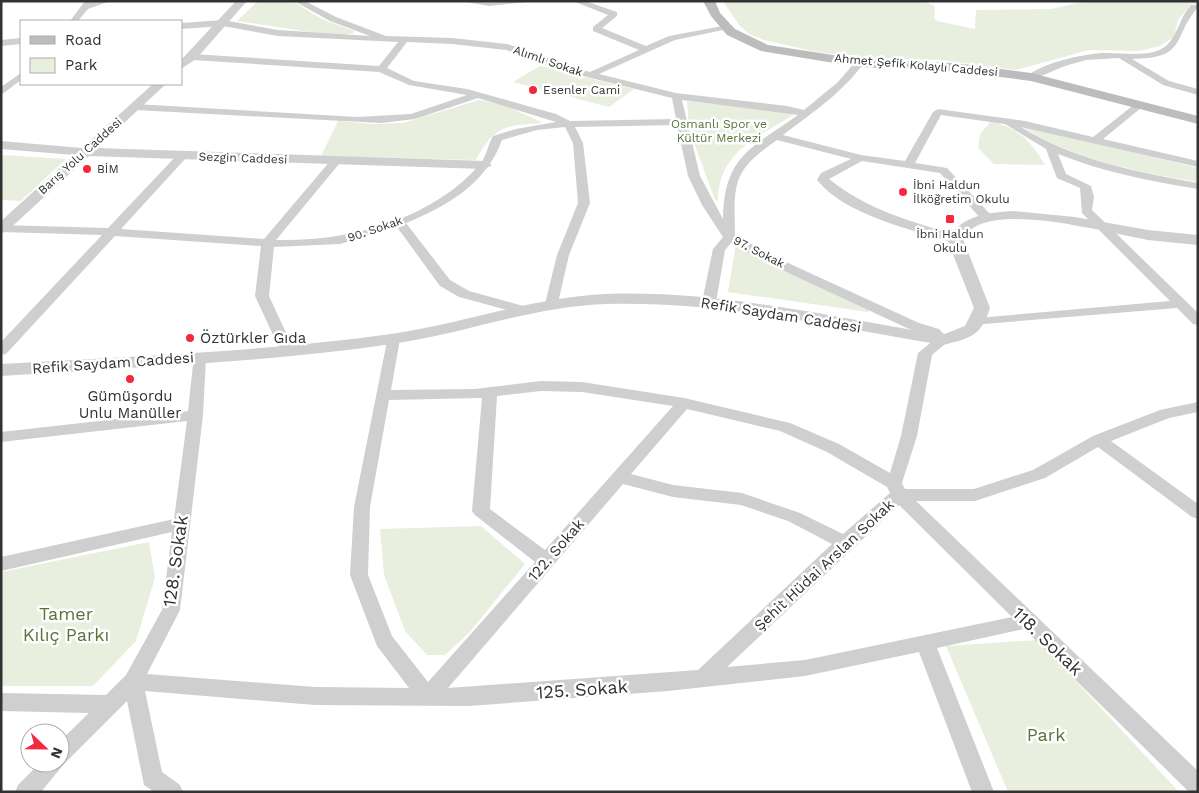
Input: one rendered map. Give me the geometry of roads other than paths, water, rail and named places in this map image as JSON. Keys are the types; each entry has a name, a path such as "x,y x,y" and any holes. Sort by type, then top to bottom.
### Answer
{"main road":[{"name":"Ahmet Şefik Kolaylı Caddesi","path":"709,1 715,14 730,32 765,48 859,63 955,67 1031,77 1198,120"}],"street":[{"path":"75,20 86,4 106,1"},
{"path":"182,65 192,57 242,1"},
{"name":"Alımlı Sokak","path":"298,1 333,19 385,39 452,41 507,47 590,75 676,96 787,109 803,113"},
{"path":"464,1 489,4 533,1"},
{"path":"577,1 614,14 596,29 645,49"},
{"path":"1031,77 1054,66 1083,58 1147,54 1167,49 1172,46 1189,12 1194,7"},
{"path":"182,26 223,23 278,33 385,39"},
{"path":"590,75 672,38 725,27"},
{"path":"381,69 404,40"},
{"path":"1,43 20,41"},
{"path":"1122,56 1160,80 1198,92"},
{"path":"192,57 381,69 412,83 482,95 552,116 569,124 578,143 578,166 584,203 563,255 552,304"},
{"name":"97. Sokak","path":"859,63 848,78 775,136 751,152 739,166 732,185 729,209 729,237 772,260 905,322 934,332 943,340"},
{"path":"1,92 20,77"},
{"name":"Barış Yolu Caddesi","path":"2,228 159,85"},
{"path":"134,107 357,120 392,120 419,115 456,100 482,95"},
{"path":"676,96 694,176 708,205 729,237 719,249 709,302"},
{"path":"1095,140 1138,106"},
{"path":"909,164 938,112 1005,120 1198,164"},
{"path":"1005,120 1064,154 1108,168 1198,186"},
{"name":"90. Sokak","path":"2,228 112,231 268,242 321,243 355,238 399,222 446,200 485,165 498,138 510,132 569,124 682,122"},
{"path":"775,136 861,158 943,170 986,217"},
{"name":"Sezgin Caddesi","path":"1,145 84,152 335,162 485,165"},
{"path":"1052,148 1053,158 1061,176 1085,186 1088,197 1086,211 1198,321"},
{"path":"1,351 182,156"},
{"path":"861,158 825,175 823,180 833,189 878,214 955,239"},
{"path":"287,350 262,296 268,242 335,162"},
{"path":"1180,304 977,322 982,308 955,239 957,233 967,224 986,217 1047,218 1148,235 1198,240"},
{"path":"399,222 445,283 464,294 522,310"},
{"name":"Refik Saydam Caddesi","path":"1,370 199,358 393,339 552,304 607,299 709,302 943,340 972,330 977,322"},
{"path":"393,339 362,507 359,575 384,640 428,697"},
{"path":"943,340 925,353 916,390 904,460 896,489 976,496 1038,474 1099,440 1165,414 1198,407"},
{"name":"128. Sokak","path":"70,746 133,681 171,610 180,524 195,416 199,358"},
{"name":"Şehit Hüdai Arslan Sokak","path":"383,395 490,392 541,386 582,387 684,403 785,428 833,448 896,489 845,543 703,678"},
{"path":"490,392 481,511 547,561"},
{"name":"122. Sokak","path":"428,697 684,403"},
{"path":"1,437 195,416"},
{"path":"1099,440 1198,513"},
{"path":"620,477 673,491 742,499 794,517 845,543"},
{"name":"118. Sokak","path":"896,489 1027,620 1198,786"},
{"path":"1,564 180,524"},
{"name":"125. Sokak","path":"133,681 315,696 469,697 805,668 1027,620"},
{"path":"925,642 983,792"},
{"path":"133,681 149,785 172,792"},
{"path":"1,702 110,704"},
{"path":"26,792 44,773"}],"place":[{"name":"Esenler Cami","path":"533,90"},
{"name":"BİM","path":"87,169"},
{"name":"İbni Haldun İlköğretim Okulu","path":"903,192"},
{"name":"İbni Haldun Okulu","path":"950,219"},
{"name":"Öztürkler Gıda","path":"190,338"},
{"name":"Gümüşordu Unlu Manüller","path":"130,379"}],"park label":[{"name":"Osmanlı Spor ve Kültür Merkezi","path":"719,131"},
{"name":"Tamer Kılıç Parkı","path":"66,623"},
{"name":"Park","path":"1046,734"}]}
